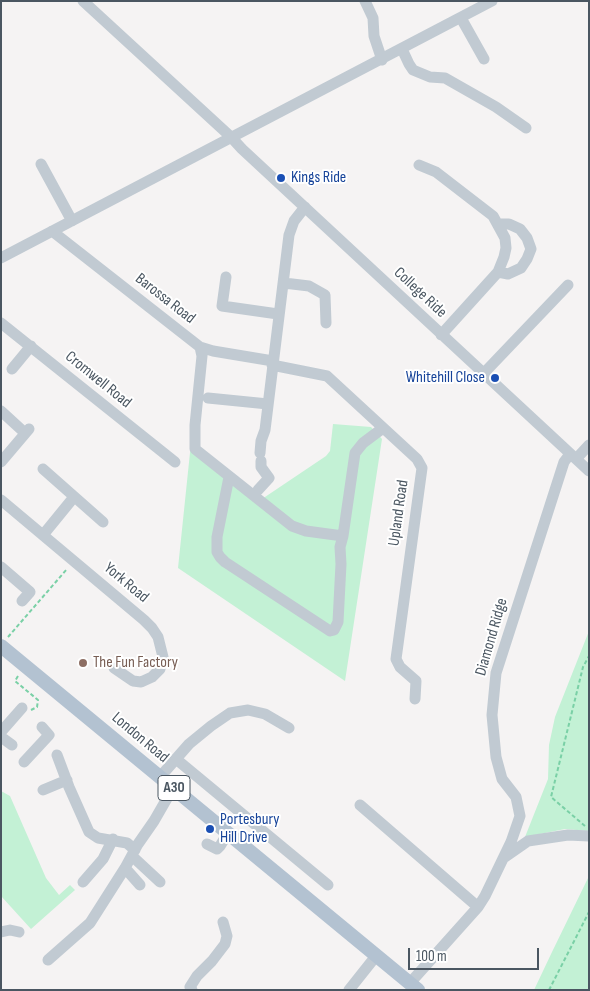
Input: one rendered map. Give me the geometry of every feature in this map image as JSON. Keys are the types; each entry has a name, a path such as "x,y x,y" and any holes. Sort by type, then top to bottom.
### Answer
{"main road":[{"name":"London Road","path":"4,642 173,788 414,986"}],"street":[{"name":"College Ride","path":"83,1 232,137 242,149 589,471"},
{"path":"365,1 373,18 374,36 382,60"},
{"path":"1,258 492,1"},
{"path":"461,18 484,59"},
{"path":"402,49 413,70 430,77 445,78 496,107 526,128"},
{"path":"41,164 72,221"},
{"path":"419,165 436,172 493,216 504,238 506,248 498,272 441,335"},
{"path":"258,490 269,478 261,467 261,441 268,404 289,235 294,221 305,207"},
{"path":"498,224 508,224 520,229 527,238 531,249 528,260 521,268 508,274 498,272"},
{"name":"Barossa Road","path":"52,231 200,347 272,363"},
{"path":"226,277 222,306 278,314"},
{"path":"284,282 309,286 325,294 326,323"},
{"path":"484,373 568,285"},
{"name":"Cromwell Road","path":"1,322 174,462"},
{"path":"12,369 31,346"},
{"path":"200,347 202,356 195,425 195,448 292,526 306,531 343,536"},
{"name":"Upland Road","path":"272,363 327,376 417,459 422,468 396,659 400,667 417,677 415,699"},
{"path":"208,398 268,404"},
{"path":"1,412 27,431 1,462"},
{"path":"230,477 217,537 220,557 330,631 334,630 338,622 340,547 355,453 383,428"},
{"name":"Diamond Ridge","path":"414,986 485,896 511,842 520,816 516,797 502,778 496,757 492,714 496,673 564,462 589,445"},
{"path":"42,469 103,522"},
{"path":"43,535 74,497"},
{"name":"York Road","path":"1,500 144,620 158,637 163,657 160,669 152,677 141,682 133,681 114,668"},
{"path":"1,567 30,592 22,601"},
{"path":"13,746 22,708"},
{"path":"160,777 189,744 211,726 230,714 248,710 265,714 289,728"},
{"path":"13,746 49,735 42,727"},
{"path":"57,755 89,832 98,838 113,839 127,843 160,882"},
{"name":"London Road","path":"176,759 328,885"},
{"path":"43,790 68,780"},
{"path":"48,960 90,923 173,788"},
{"path":"360,805 478,907"},
{"path":"207,844 217,849 228,833"},
{"path":"503,858 528,841 568,835 589,836"},
{"path":"82,882 103,860 113,839"},
{"path":"125,868 140,886"},
{"path":"189,989 197,976 225,944 227,936 222,922"},
{"path":"1,932 10,930 20,932"},
{"path":"349,990 376,956"}],"path":[{"path":"4,642 74,561"},
{"path":"589,656 584,667 551,797 589,830"},
{"path":"21,672 16,681 35,697 38,703 37,707 28,711 22,708"},
{"path":"549,990 589,912"}],"green space":[{"path":"333,424 371,427 382,439 345,681 178,568 191,443 262,499 326,456 330,451"},
{"path":"589,631 589,831 565,829 525,837 548,779 549,745 555,717"},
{"path":"1,791 10,796 46,878 59,895 70,885 75,890 31,929 1,896"},
{"path":"589,876 589,990 534,990 552,952"}],"place":[{"name":"Kings Ride","path":"281,178"},
{"name":"Whitehill Close","path":"495,378"},
{"name":"The Fun Factory","path":"83,663"},
{"name":"Portesbury Hill Drive","path":"210,829"}]}
